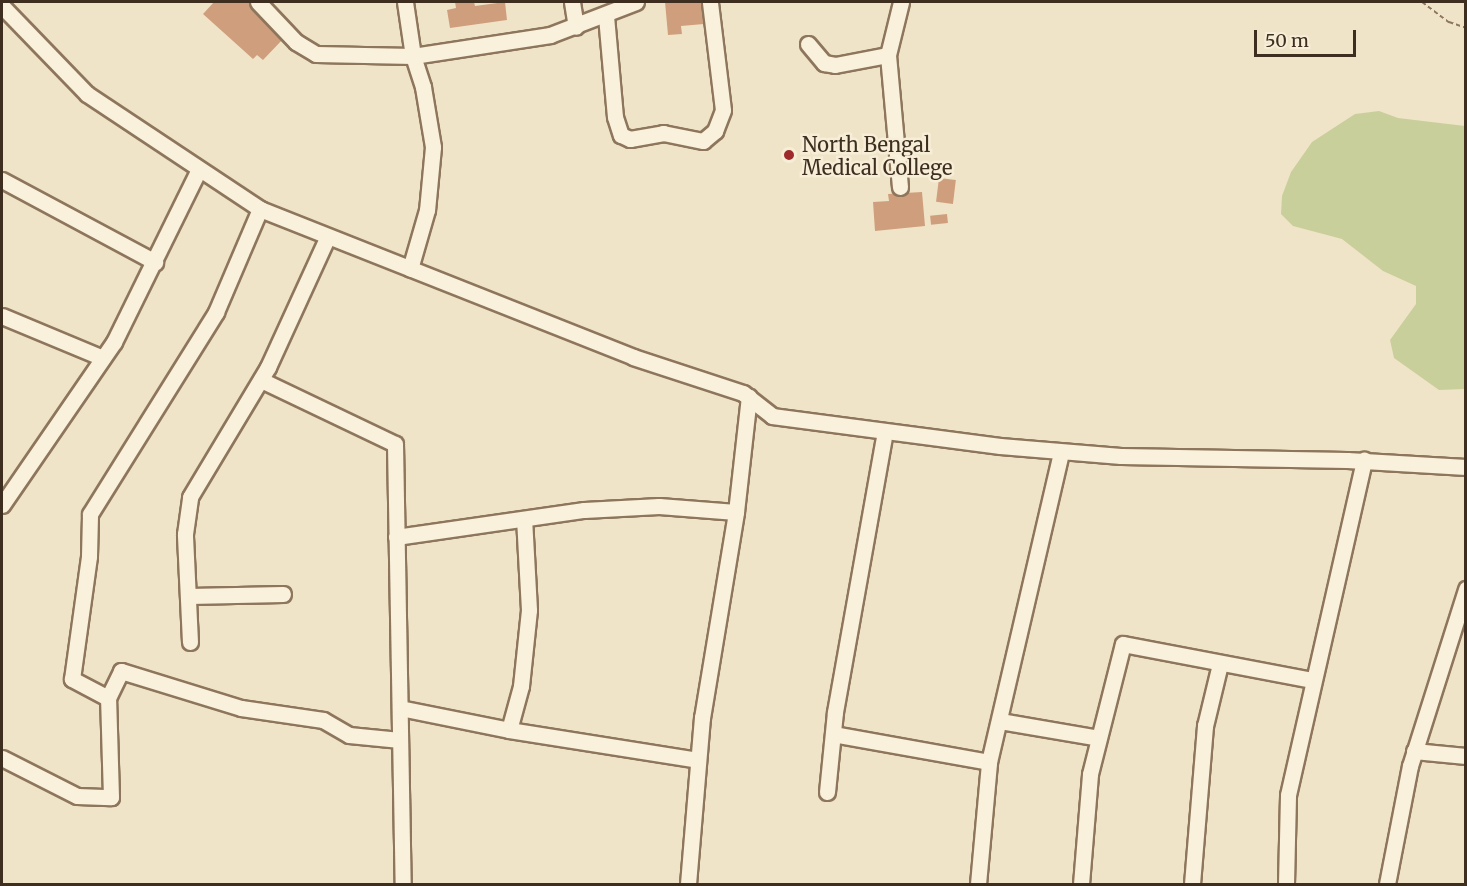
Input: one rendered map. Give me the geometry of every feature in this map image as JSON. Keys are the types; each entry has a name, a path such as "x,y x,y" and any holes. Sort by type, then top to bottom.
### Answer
{"street":[{"path":"258,2 296,42 316,54 413,56 532,39 576,27 636,2"},
{"path":"405,2 413,56 423,87 433,147 427,210 410,269"},
{"path":"572,2 576,27"},
{"path":"606,16 615,117 621,135 630,139 663,133 703,141 715,131 723,110 710,2"},
{"path":"900,187 888,56 901,2"},
{"path":"2,6 87,94 198,171 260,209 327,238 643,361 749,397 777,418 1061,452 1203,459 1364,460 1466,468"},
{"path":"808,44 819,59 835,65 888,56"},
{"path":"2,504 103,358 155,262 198,171"},
{"path":"2,180 155,262"},
{"path":"108,698 72,680 89,556 90,514 216,312 260,209"},
{"path":"190,642 185,534 190,497 261,380 327,238"},
{"path":"2,316 103,358"},
{"path":"261,380 395,444 403,885"},
{"path":"688,885 698,760 736,512 749,397"},
{"path":"827,792 833,734 885,432"},
{"path":"978,885 989,762 1061,452"},
{"path":"1286,885 1288,795 1311,680 1364,460"},
{"path":"396,537 524,519 659,506 736,512"},
{"path":"509,730 521,686 529,610 524,519"},
{"path":"1387,885 1414,751 1466,589"},
{"path":"189,596 283,594"},
{"path":"1081,885 1090,774 1123,644 1311,680"},
{"path":"1192,885 1204,738 1220,664"},
{"path":"2,758 77,796 111,797 108,698 121,671 241,708 324,720 349,735 400,740"},
{"path":"400,708 509,730 698,760"},
{"path":"1000,721 1099,738"},
{"path":"833,734 989,762"},
{"path":"1414,751 1466,756"}],"path":[{"path":"1422,2 1449,22 1466,28"}],"green space":[{"path":"1379,111 1398,118 1465,126 1465,389 1439,390 1394,358 1390,340 1416,304 1416,286 1383,271 1342,239 1293,226 1281,214 1282,196 1291,172 1312,142 1355,114"}],"building":[{"path":"214,2 250,2 280,28 284,38 263,60 257,55 253,59 203,14"},
{"path":"455,2 474,2 475,6 505,2 507,20 450,28 447,10 456,8"},
{"path":"665,2 702,2 704,24 681,26 682,34 668,35"},
{"path":"939,178 956,180 953,204 936,202"},
{"path":"922,192 925,226 875,231 873,202 889,201 888,194"},
{"path":"947,214 948,223 931,225 930,216"}],"place":[{"name":"North Bengal Medical College","path":"789,155"}]}
